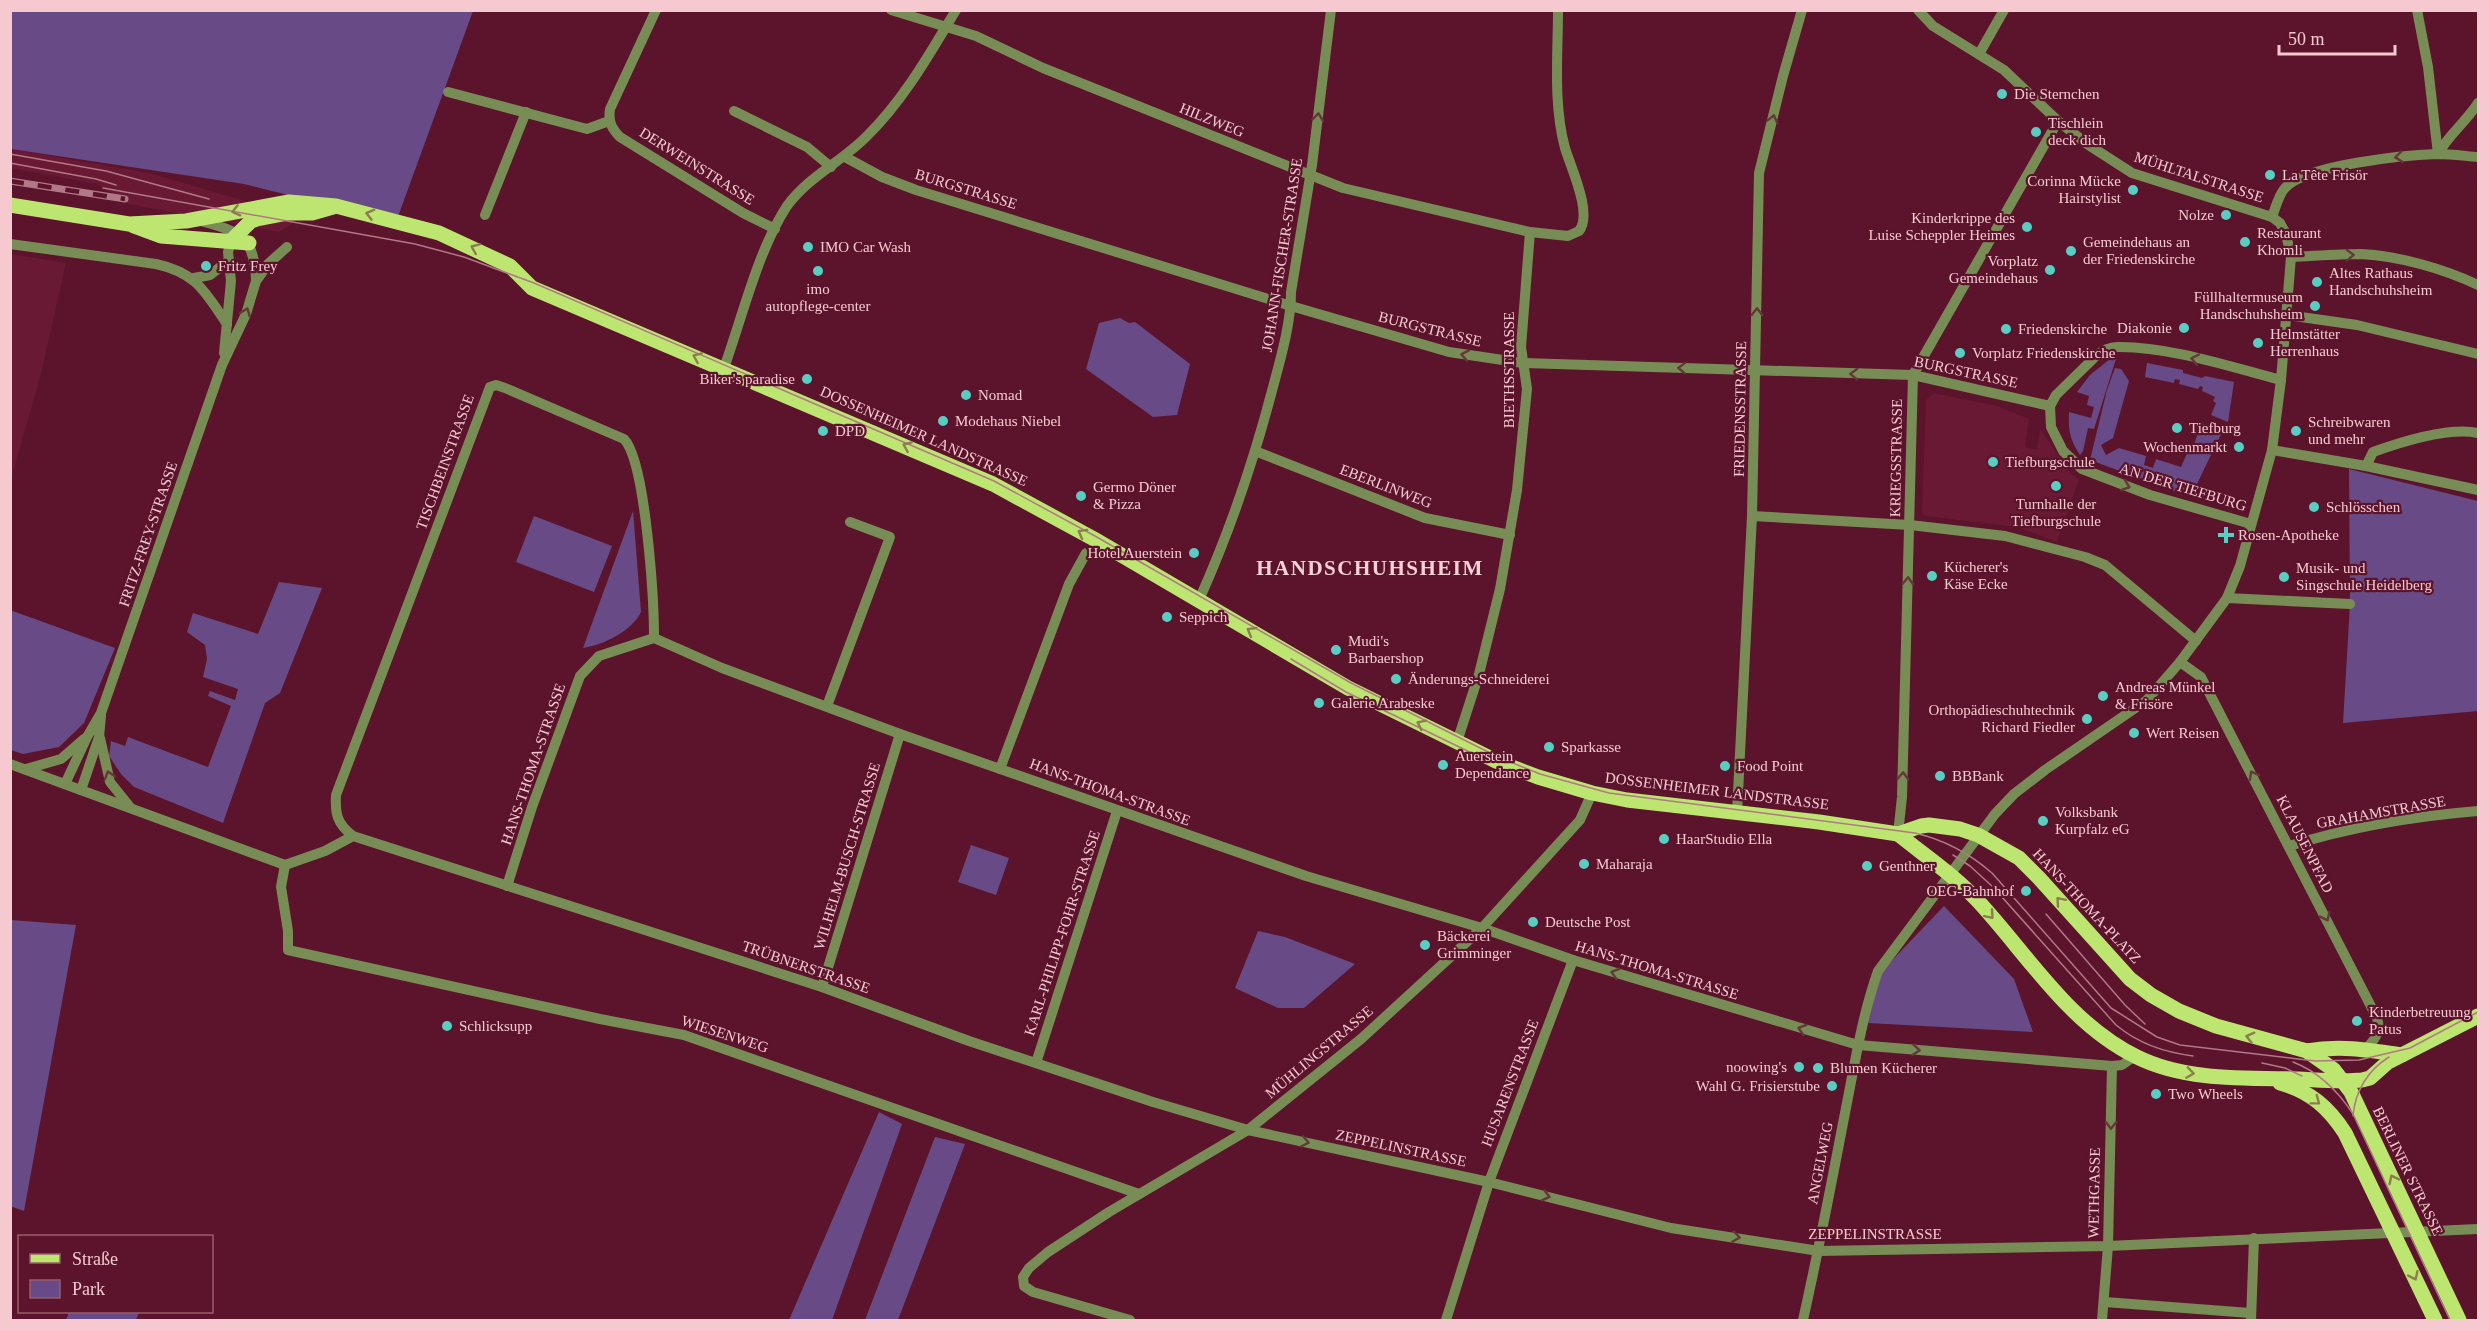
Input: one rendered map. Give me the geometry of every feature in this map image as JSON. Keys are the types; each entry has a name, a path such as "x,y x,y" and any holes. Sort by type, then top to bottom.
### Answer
{"main road":[{"name":"DOSSENHEIMER LANDSTRASSE","path":"129,224 196,219 289,202 336,206 369,213 450,238 510,266 532,288 993,484 1199,600 1348,688 1496,761 1538,777 1627,801 1898,834"},
{"name":"DOSSENHEIMER LANDSTRASSE","path":"10,205 129,224 160,236 239,239 257,219 288,213 312,213 336,206"},
{"name":"HANS-THOMA-PLATZ","path":"1898,834 1929,825 1960,829 1978,835 2019,858 2124,972 2151,995 2179,1011 2216,1026 2307,1051"},
{"path":"1898,834 1950,873 1978,901 2071,1008 2089,1025 2135,1056 2177,1071 2210,1076 2344,1081 2370,1078"},
{"path":"2359,1110 2361,1097 2370,1078 2386,1064 2478,1016"},
{"path":"2307,1051 2342,1047 2367,1048 2402,1055"},
{"name":"BERLINER STRASSE","path":"2307,1051 2324,1061 2344,1081 2419,1232 2459,1320"},
{"path":"2263,1078 2306,1093 2333,1115 2345,1133 2435,1320"}],"street":[{"path":"448,92 587,129 609,121 615,94 656,10"},
{"name":"HILZWEG","path":"891,10 976,36 1043,68 1358,193 1530,232"},
{"path":"724,368 775,229 787,207 802,188 845,157 867,137 897,103 919,72 956,10"},
{"name":"JOHANN-FISCHER-STRASSE","path":"1199,600 1228,533 1255,451 1277,371 1291,306 1291,292 1310,175 1331,10"},
{"path":"1530,232 1568,236 1579,231 1585,216 1564,146 1560,120 1558,10"},
{"name":"FRIEDENSSTRASSE","path":"1737,813 1752,516 1760,173 1783,76 1802,10"},
{"name":"MÜHLTALSTRASSE","path":"1918,10 1933,26 2014,78 2058,121 2087,144 2132,173 2272,217"},
{"path":"1979,54 2004,10"},
{"path":"2417,10 2428,67 2438,154"},
{"path":"2438,154 2449,136 2470,116 2478,103"},
{"path":"485,215 526,111"},
{"path":"734,111 807,147 831,167"},
{"name":"DERWEINSTRASSE","path":"609,121 620,137 743,213 775,229"},
{"name":"KRIEGSSTRASSE","path":"1898,834 1902,797 1913,375 2058,121"},
{"path":"2135,1056 2122,1065 2112,1066 1858,1045 1868,998 1878,971 1978,835 2014,794 2081,744 2147,700 2180,662 2227,598 2240,566 2272,450 2281,380 2291,257 2286,234 2280,223 2272,217 2284,188 2306,176 2366,161 2438,154 2478,158"},
{"name":"BURGSTRASSE","path":"845,157 882,177 916,190 1428,347 1475,357 1523,363 1913,375 2050,406"},
{"name":"DOSSENHEIMER LANDSTRASSE","path":"196,219 239,239"},
{"name":"BIETHSSTRASSE","path":"1457,742 1488,640 1510,535 1525,416 1527,383 1521,347 1530,232"},
{"name":"FRITZ-FREY-STRASSE","path":"222,365 231,281 228,261 239,239 255,259 256,281"},
{"path":"10,244 156,264 182,272 194,278 227,324"},
{"name":"FRITZ-FREY-STRASSE","path":"65,784 101,712 222,365 246,314 256,281 268,264 287,247"},
{"path":"2291,257 2362,254 2394,258 2460,277 2478,285"},
{"path":"194,278 210,275 228,261"},
{"path":"2287,315 2357,325 2478,354"},
{"path":"2050,406 2056,395 2096,356 2102,351 2116,347 2162,352 2281,380"},
{"name":"TISCHBEINSTRASSE","path":"353,837 341,828 335,814 336,795 490,387 496,385 505,388 624,439 629,445 637,471 645,527 654,604 654,638"},
{"name":"AN DER TIEFBURG","path":"2050,406 2049,420 2057,443 2082,470 2150,495 2251,524"},
{"path":"2366,466 2373,452 2391,446 2446,434 2468,431 2478,434"},
{"path":"2272,450 2366,466 2478,490"},
{"name":"EBERLINWEG","path":"1255,451 1425,518 1510,535"},
{"path":"1752,516 1910,525 2005,536 2095,560 2105,565 2196,641"},
{"path":"827,706 890,537 850,522"},
{"path":"1000,769 1069,584 1086,553"},
{"path":"2227,598 2350,604"},
{"name":"HANS-THOMA-STRASSE","path":"507,886 532,807 580,676 599,656 654,638 722,668 900,734 1306,876 1482,928 1573,960 1858,1045"},
{"name":"KLAUSENPFAD","path":"2180,662 2201,677 2377,1018 2380,1027 2378,1034 2367,1048"},
{"name":"FRITZ-FREY-STRASSE","path":"81,790 99,737 101,712"},
{"name":"WILHELM-BUSCH-STRASSE","path":"822,987 900,734"},
{"path":"26,769 61,759 87,737"},
{"name":"FRITZ-FREY-STRASSE","path":"99,737 110,782 130,807"},
{"path":"10,764 285,865 325,851 353,837"},
{"name":"MÜHLINGSTRASSE","path":"1130,1320 1033,1292 1024,1286 1022,1281 1029,1268 1048,1252 1139,1194 1248,1130 1361,1039 1482,928 1580,820 1592,793"},
{"name":"KARL-PHILIPP-FOHR-STRASSE","path":"1036,1063 1117,811"},
{"name":"GRAHAMSTRASSE","path":"2289,846 2320,836 2420,818 2478,812"},
{"name":"TRÜBNERSTRASSE","path":"353,837 822,987 1036,1063 1153,1102 1248,1130"},
{"name":"WIESENWEG","path":"285,865 281,887 288,931 288,950 600,1019 684,1035 1139,1194"},
{"name":"HUSARENSTRASSE","path":"1446,1320 1489,1182 1573,960"},
{"name":"ANGELWEG","path":"1803,1320 1858,1045"},
{"name":"WETHGASSE","path":"2102,1320 2108,1246 2112,1066"},
{"name":"ZEPPELINSTRASSE","path":"1248,1130 1489,1182 1671,1228 1818,1251 2108,1246 2478,1229"},
{"path":"2105,1302 2251,1317 2253,1238"}],"shaded area":[{"path":"10,149 149,173 301,217 279,232 129,204 97,184 11,168"},
{"path":"11,254 66,263 41,374 11,479"},
{"name":"Tiefburgschule","path":"1934,393 1997,406 2029,419 2025,447 2037,450 2040,429 2071,474 2079,479 2057,542 2016,527 1925,516 1922,513 1926,400"}],"green space":[{"path":"10,11 473,11 396,222 244,184 11,149"},
{"path":"1120,318 1129,323 1135,322 1190,364 1177,415 1153,417 1086,369 1099,323"},
{"path":"2110,359 2116,359 2094,429 2088,428 2080,455 2070,435 2069,412 2091,418 2094,407 2087,405 2089,396 2077,392 2090,375"},
{"path":"2147,363 2183,370 2183,373 2202,378 2205,376 2234,382 2228,422 2211,415 2216,403 2213,401 2215,397 2202,391 2203,387 2200,386 2198,389 2179,384 2180,380 2175,379 2174,383 2145,377"},
{"path":"2115,368 2121,369 2129,381 2113,438 2101,445 2106,455 2119,448 2146,456 2144,465 2153,468 2156,459 2181,467 2191,444 2194,445 2201,423 2222,432 2197,484 2191,491 2179,489 2177,492 2090,460 2107,390"},
{"path":"2349,469 2478,501 2478,711 2343,723 2350,604"},
{"path":"633,511 641,612 631,625 616,636 583,648"},
{"path":"534,516 612,546 594,592 516,562"},
{"path":"279,582 322,588 280,693 265,703 223,823 134,787 121,774 109,756 111,741 125,746 128,737 208,767 231,706 208,696 210,691 235,700 238,689 203,677 207,659 205,645 187,632 193,613 258,634"},
{"path":"10,610 115,648 84,723 59,747 23,754 11,750"},
{"path":"971,845 1009,858 996,895 958,882"},
{"path":"1944,906 2014,979 2033,1032 1868,1023 1880,973"},
{"path":"11,920 76,925 24,1211 10,1206"},
{"path":"1258,931 1285,937 1355,964 1304,1008 1278,1008 1235,988"},
{"path":"879,1112 902,1124 832,1320 789,1320"},
{"path":"935,1137 965,1144 898,1320 865,1320"},
{"path":"69,1313 139,1313 136,1320 66,1320"}],"tram line":[{"path":"10,154 106,171 209,199"},
{"path":"10,163 96,179 116,185"},
{"path":"103,188 415,244 464,257 534,283 994,481 1095,536 1351,683 1498,757 1540,774 1609,793 1915,833 1946,843 1965,853 1992,873 2111,1008 2157,1037 2180,1045 2315,1061 2359,1060 2410,1048 2478,1012"},
{"path":"1291,659 1346,692 1488,761"},
{"path":"1953,855 1970,866 1993,887 2116,1025 2152,1046 2193,1056"},
{"path":"2046,914 2125,1005 2145,1024"},
{"path":"2353,1116 2354,1107 2364,1082 2375,1068 2389,1057"},
{"path":"2293,1062 2311,1071 2327,1083 2353,1114 2450,1320"},
{"path":"2262,1063 2285,1068 2302,1076"}],"railway":[{"path":"10,181 125,199"}],"place":[{"name":"Die Sternchen","path":"2002,94"},
{"name":"Tischlein deck dich","path":"2036,132"},
{"name":"La Tête Frisör","path":"2270,175"},
{"name":"Corinna Mücke Hairstylist","path":"2133,190"},
{"name":"Nolze","path":"2226,215"},
{"name":"Kinderkrippe des Luise Scheppler Heimes","path":"2027,227"},
{"name":"Restaurant Khomli","path":"2245,242"},
{"name":"IMO Car Wash","path":"808,247"},
{"name":"Gemeindehaus an der Friedenskirche","path":"2071,251"},
{"name":"Fritz Frey","path":"206,266"},
{"name":"Vorplatz Gemeindehaus","path":"2050,270"},
{"name":"imo autopflege-center","path":"818,271"},
{"name":"Altes Rathaus Handschuhsheim","path":"2317,282"},
{"name":"Füllhaltermuseum Handschuhsheim","path":"2315,306"},
{"name":"Diakonie","path":"2184,328"},
{"name":"Friedenskirche","path":"2006,329"},
{"name":"Helmstätter Herrenhaus","path":"2258,343"},
{"name":"Vorplatz Friedenskirche","path":"1960,353"},
{"name":"Biker's paradise","path":"807,379"},
{"name":"Nomad","path":"966,395"},
{"name":"Modehaus Niebel","path":"943,421"},
{"name":"Tiefburg","path":"2177,428"},
{"name":"DPD","path":"823,431"},
{"name":"Schreibwaren und mehr","path":"2296,431"},
{"name":"Wochenmarkt","path":"2239,447"},
{"name":"Tiefburgschule","path":"1993,462"},
{"name":"Turnhalle der Tiefburgschule","path":"2056,486"},
{"name":"Germo Döner & Pizza","path":"1081,496"},
{"name":"Schlösschen","path":"2314,507"},
{"name":"Rosen-Apotheke","path":"2226,535"},
{"name":"Hotel Auerstein","path":"1194,553"},
{"name":"Kücherer's Käse Ecke","path":"1932,576"},
{"name":"Musik- und Singschule Heidelberg","path":"2284,577"},
{"name":"Seppich","path":"1167,617"},
{"name":"Mudi's Barbaershop","path":"1336,650"},
{"name":"Änderungs-Schneiderei","path":"1396,679"},
{"name":"Andreas Münkel & Frisöre","path":"2103,696"},
{"name":"Galerie Arabeske","path":"1319,703"},
{"name":"Orthopädieschuhtechnik Richard Fiedler","path":"2087,719"},
{"name":"Wert Reisen","path":"2134,733"},
{"name":"Sparkasse","path":"1549,747"},
{"name":"Auerstein Dependance","path":"1443,765"},
{"name":"Food Point","path":"1725,766"},
{"name":"BBBank","path":"1940,776"},
{"name":"Volksbank Kurpfalz eG","path":"2043,821"},
{"name":"HaarStudio Ella","path":"1664,839"},
{"name":"Maharaja","path":"1584,864"},
{"name":"Genthner","path":"1867,866"},
{"name":"OEG-Bahnhof","path":"2026,891"},
{"name":"Deutsche Post","path":"1533,922"},
{"name":"Bäckerei Grimminger","path":"1425,945"},
{"name":"Kinderbetreuung Patus","path":"2357,1021"},
{"name":"Schlicksupp","path":"447,1026"},
{"name":"noowing's","path":"1799,1067"},
{"name":"Blumen Kücherer","path":"1818,1068"},
{"name":"Wahl G. Frisierstube","path":"1832,1086"},
{"name":"Two Wheels","path":"2156,1094"}],"district":[{"name":"HANDSCHUHSHEIM","path":"1370,568"}]}
